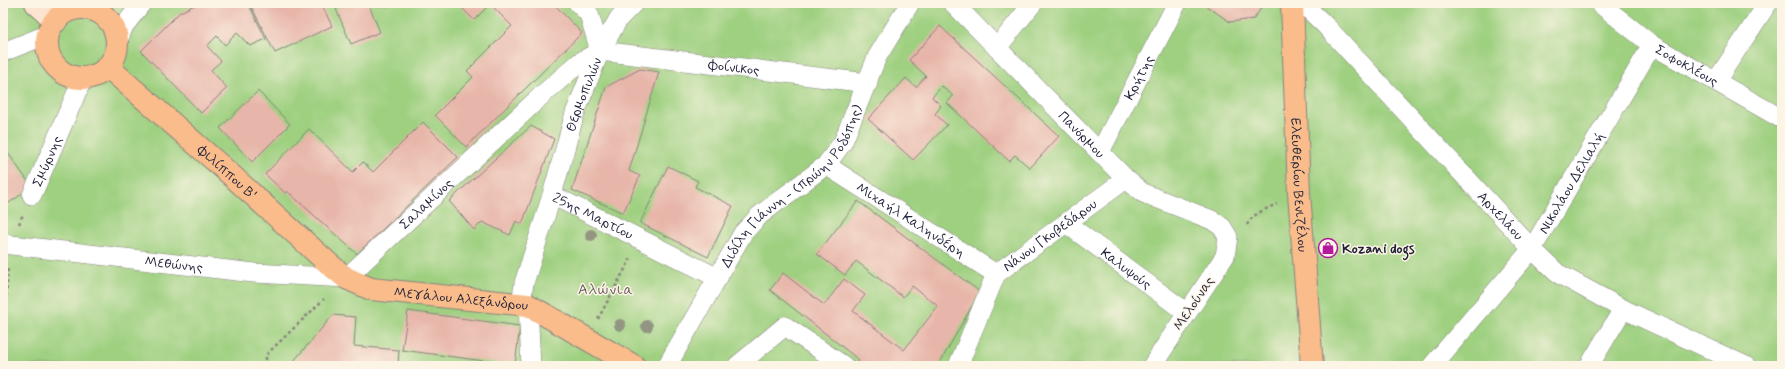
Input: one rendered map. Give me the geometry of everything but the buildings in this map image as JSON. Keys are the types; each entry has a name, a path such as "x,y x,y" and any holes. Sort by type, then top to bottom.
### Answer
{"main road":[{"path":"36,3 52,27"},
{"name":"Ελευθερίου Βενιζέλου","path":"1292,3 1299,193 1312,366"},
{"path":"89,5 111,23 116,33 117,43 116,52 108,67 96,75 83,78 65,73 58,68 52,60 48,43 52,27 70,11 89,5"},
{"name":"Φιλίππου Β'","path":"108,67 346,278"},
{"name":"Μεγάλου Αλεξάνδρου","path":"346,278 371,289 528,305 634,366"}],"street":[{"path":"117,43 124,26 142,3"},
{"name":"Θερμοπυλών","path":"552,195 575,113 600,51 619,18 634,3"},
{"name":"Διδίλη Γιάννη - (πρώην Ροδόπης)","path":"667,366 744,233 760,215 826,165 843,142 868,83 877,57 910,3"},
{"name":"Πανόρμου","path":"953,3 1126,179 1143,193 1212,220 1222,227 1228,237"},
{"path":"997,48 1033,3"},
{"name":"Κρήτης","path":"1100,152 1177,3"},
{"name":"Αρχελάου","path":"1302,3 1327,27 1532,249 1558,273 1623,309 1746,366"},
{"name":"Σοφοκλέους","path":"1598,3 1652,45 1782,119"},
{"path":"1716,81 1768,3"},
{"path":"583,8 601,20 619,18"},
{"path":"583,8 600,51"},
{"path":"3,52 52,27"},
{"name":"Νικολάου Δελιαλή","path":"1432,366 1532,249 1652,45"},
{"name":"Φοίνικος","path":"600,51 868,83"},
{"name":"Σαλαμίνος","path":"346,278 542,95 580,62 600,51"},
{"name":"Σμύρνης","path":"32,195 83,78"},
{"name":"Μιχαήλ Καληνδέρη","path":"826,165 996,274"},
{"name":"Νάνου Γκοβεδάρου","path":"958,366 996,274 1126,179"},
{"name":"25ης Μαρτίου","path":"531,366 528,305 522,297 524,283 552,195 718,278"},
{"name":"Καλυψούς","path":"1066,224 1186,312"},
{"name":"Μελούνας","path":"1152,366 1186,312 1225,256 1228,237"},
{"name":"Μεθώνης","path":"6,244 254,273 346,278"},
{"path":"1589,366 1623,309"},
{"path":"737,366 785,326 844,366"}],"path":[{"path":"1246,226 1249,220 1259,213 1299,193"},
{"name":"Σμύρνης","path":"6,244 32,195"},
{"path":"587,339 642,240"},
{"path":"3,356 6,244"},
{"path":"266,366 266,355 346,278"}],"green space":[{"path":"3,3 1782,3 1782,366 3,366"}],"place":[{"name":"Kozani dogs","path":"1328,248"}],"district":[{"name":"Αλώνια","path":"606,289"}]}
